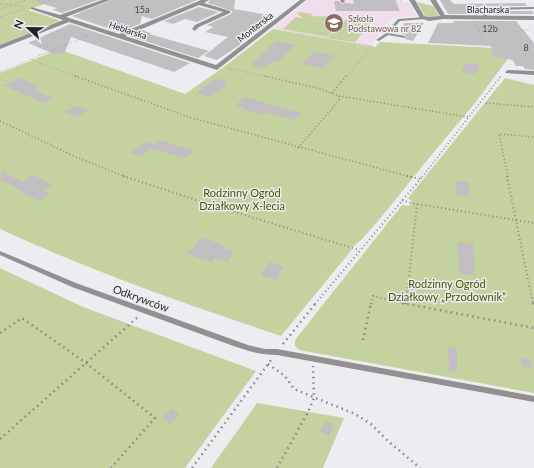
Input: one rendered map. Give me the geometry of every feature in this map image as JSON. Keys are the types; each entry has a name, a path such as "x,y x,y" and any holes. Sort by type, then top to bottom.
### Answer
{"street":[{"path":"60,17 106,0"},
{"path":"120,36 206,0"},
{"name":"Monterska","path":"220,68 303,0"},
{"path":"412,0 424,18"},
{"path":"433,0 442,17"},
{"path":"195,28 228,12 199,3"},
{"name":"Heblarska","path":"32,8 220,68"},
{"name":"Blacharska","path":"424,18 436,19 442,17 534,20"},
{"path":"0,47 68,20"},
{"path":"506,72 534,73"}],"lane":[{"path":"487,18 479,8 534,8"},
{"path":"378,40 387,34 399,20 424,18"},
{"path":"387,34 404,37"},
{"name":"Odkrywców","path":"0,253 74,285 255,350 313,358 534,399"}],"path":[{"path":"0,9 27,0"},
{"path":"396,1 402,1"},
{"path":"0,4 32,8"},
{"path":"518,31 527,30 534,20"},
{"path":"269,28 373,46 332,93"},
{"path":"0,72 100,30"},
{"path":"478,30 482,36"},
{"path":"30,60 144,103 230,130 420,179"},
{"path":"220,68 332,93 339,96 468,117"},
{"path":"192,468 277,352 506,72"},
{"path":"298,148 340,99 339,96"},
{"path":"486,103 534,107"},
{"path":"0,120 76,157 112,172 202,202 359,250"},
{"path":"534,137 499,134 534,308"},
{"path":"402,200 417,204 534,223"},
{"path":"406,304 417,204"},
{"path":"364,340 373,296 406,304 534,328"},
{"path":"0,439 145,311"},
{"path":"0,333 22,318 86,363 155,418 111,468"},
{"path":"277,468 308,412 314,398 313,358"},
{"path":"268,364 285,376 294,389 354,414 371,424 388,441 420,468"}],"shaded area":[{"name":"Szkoła Podstawowa nr 82","path":"308,0 395,0 396,2 409,2 416,16 391,19 370,45 274,28"}],"green space":[{"path":"0,0 55,0 28,10 59,21 0,45"},
{"path":"417,2 433,6 439,16 425,16"},
{"path":"298,12 313,14 311,16 333,17 337,21 334,23 316,21 339,25 328,37 283,29 296,17 305,19 298,15"},
{"path":"346,19 371,23 355,42 328,38"},
{"name":"Rodzinny Ogród Działkowy X-lecia","path":"273,29 375,47 380,42 515,49 475,103 383,215 352,248 281,336 209,312 104,273 0,229 0,73 55,51 64,51 185,94 224,67"},
{"name":"Rodzinny Ogród Działkowy „Przodownik”","path":"505,78 534,85 534,393 299,350 295,346 295,340 402,205 409,206 412,201 408,198"},
{"path":"0,268 83,307 256,371 185,468 0,468"},
{"path":"257,403 344,418 323,468 211,468"}],"building":[{"path":"37,0 98,0 62,13 53,10 57,8 36,2"},
{"path":"111,0 197,0 152,19 142,16 140,24 119,32 72,16"},
{"path":"210,0 235,0 234,9 274,16 239,41 244,42 217,60 204,56 228,37 205,32 213,27 207,25 231,14 232,11 208,3"},
{"path":"353,0 395,0 400,11 336,11 334,1 339,1 342,4 354,4"},
{"path":"440,0 450,0 454,4 525,3 527,6 480,6 477,9 480,14 448,14"},
{"path":"199,7 219,12 197,22 185,19 173,24 164,21"},
{"path":"485,11 532,11 534,14 487,14"},
{"path":"453,21 516,21 534,43 534,70 525,69 523,66 516,66 513,60 493,57 491,46 428,43 438,23 454,23"},
{"path":"404,23 424,23 413,41 405,39 406,35 401,34"},
{"path":"70,24 190,63 174,72 71,37 64,54 61,53 56,55 28,43"},
{"path":"142,30 151,33 149,34 209,51 198,58 129,36"},
{"path":"276,41 296,45 278,61 275,61 263,68 251,65"},
{"path":"314,52 335,56 323,68 303,64"},
{"path":"465,63 480,65 476,74 462,72"},
{"path":"21,78 39,87 34,90 53,98 43,103 3,85"},
{"path":"214,79 226,80 226,86 210,97 196,93"},
{"path":"244,97 301,113 295,120 265,113 263,115 243,109 244,108 236,105"},
{"path":"78,106 88,111 76,117 63,112"},
{"path":"159,140 194,150 186,158 151,149 142,156 130,153 146,141 154,144"},
{"path":"3,172 23,182 33,175 53,185 44,190 50,193 40,201 22,194 25,192 0,180"},
{"path":"455,181 469,182 469,196 456,195"},
{"path":"202,237 225,246 223,248 234,251 227,262 215,258 212,262 187,254"},
{"path":"457,242 473,244 475,275 460,274"},
{"path":"269,262 284,267 276,280 261,275"},
{"path":"448,347 457,348 457,372 449,371"},
{"path":"521,357 531,360 532,369 522,366"},
{"path":"171,408 179,414 170,424 162,418"},
{"path":"326,421 334,425 329,436 320,432"}],"place":[{"name":"Szkoła Podstawowa nr 82","path":"334,23"}]}
